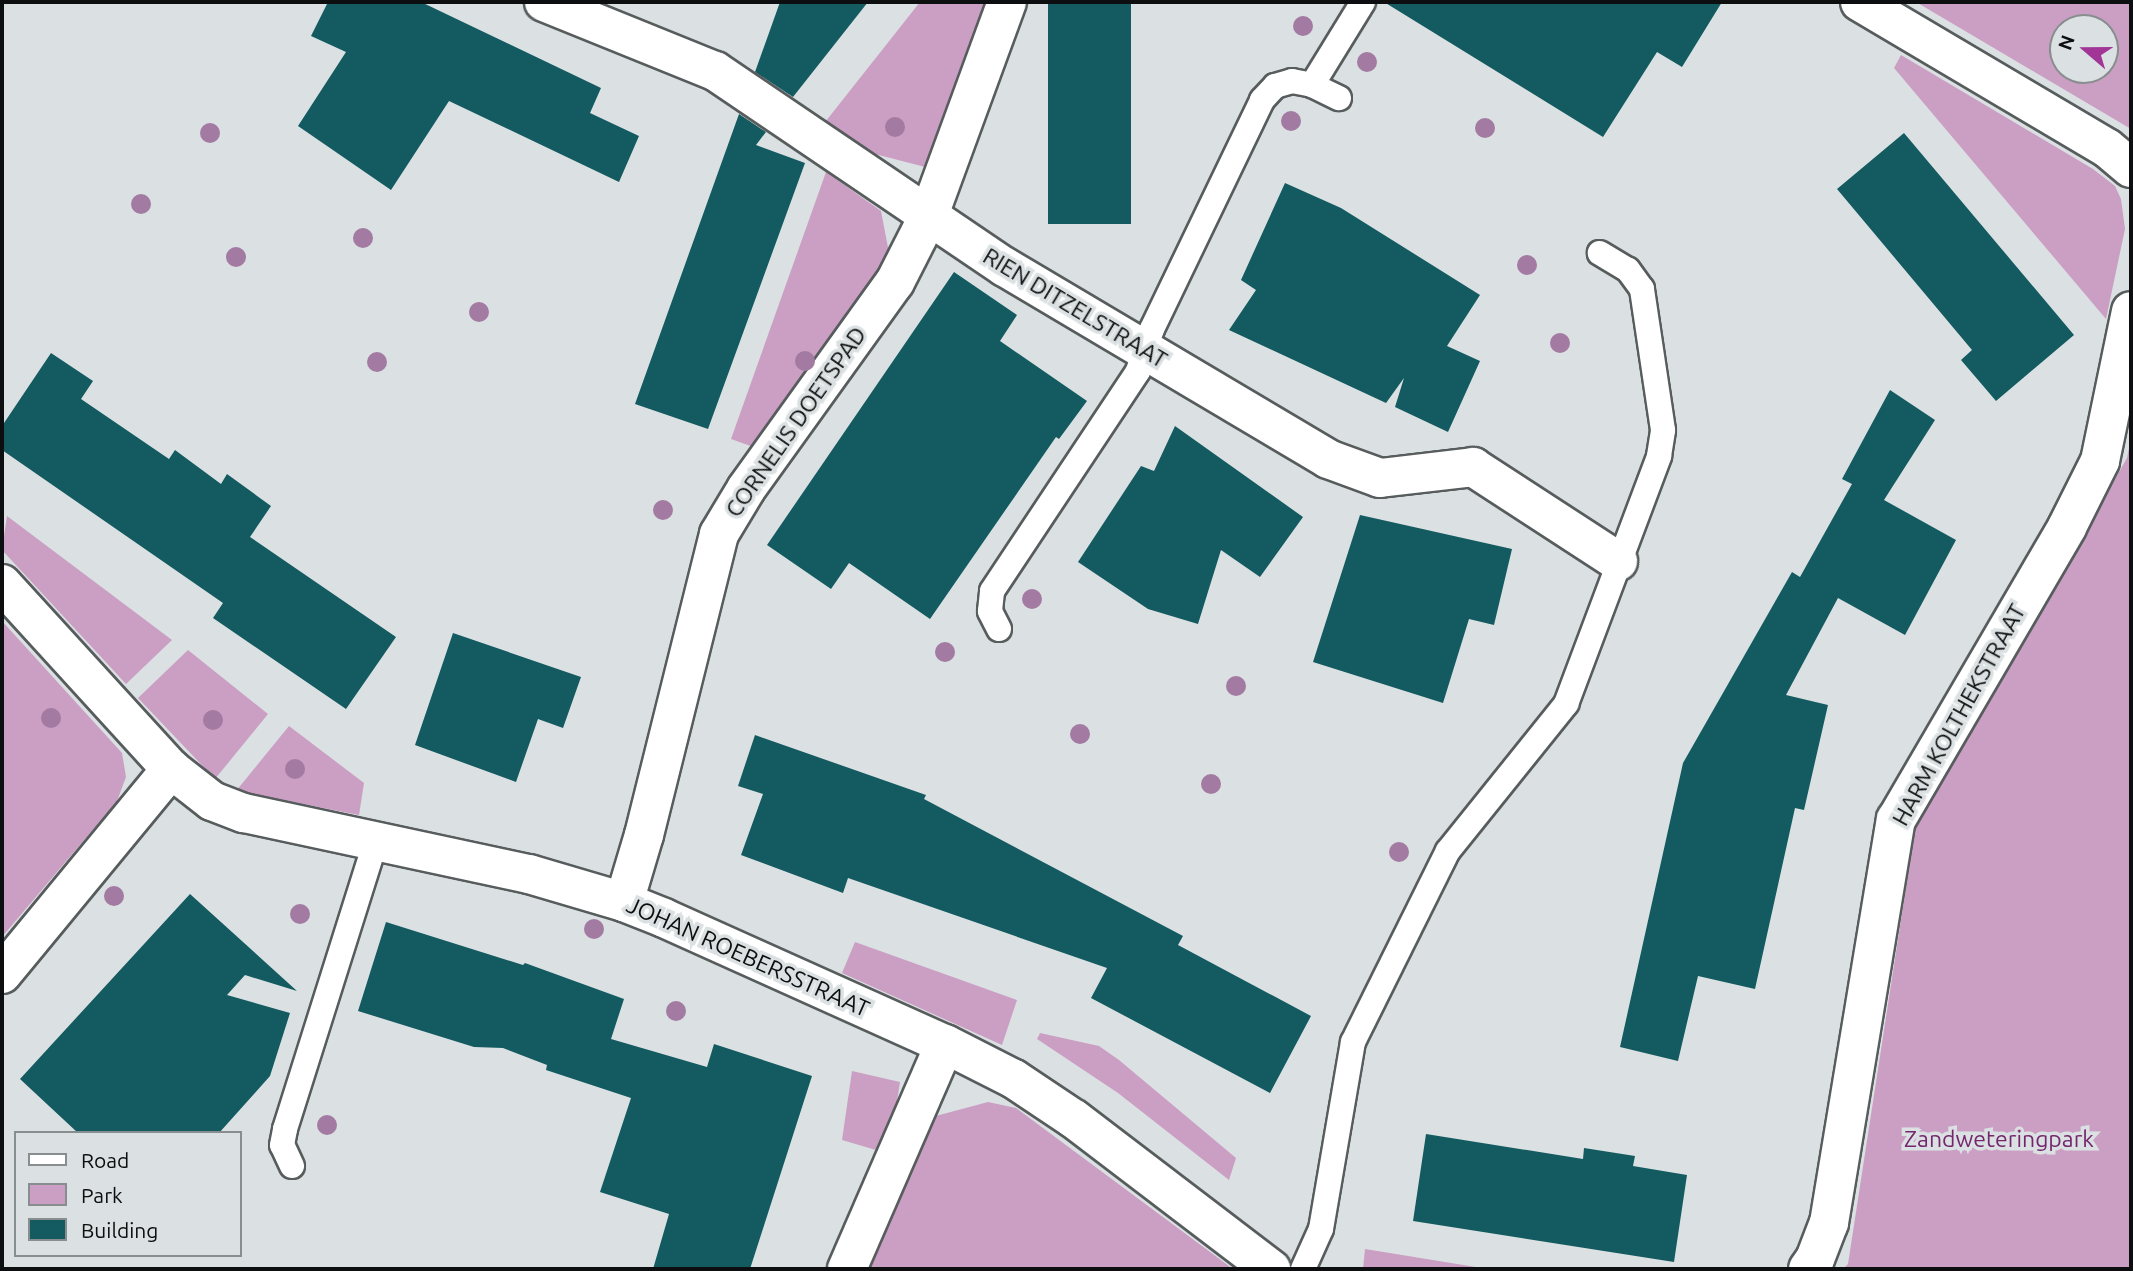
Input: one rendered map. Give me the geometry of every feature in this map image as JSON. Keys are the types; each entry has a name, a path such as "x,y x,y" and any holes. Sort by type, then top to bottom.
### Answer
{"street":[{"name":"RIEN DITZELSTRAAT","path":"544,2 715,71 1005,267 1328,458 1380,478 1473,467 1618,561"},
{"name":"CORNELIS DOETSPAD","path":"624,902 644,835 719,534 746,489 895,282 929,215 1007,2"},
{"path":"1860,2 2107,148 2131,168"},
{"name":"HARM KOLTHEKSTRAAT","path":"1808,1269 1815,1259 1829,1223 1896,820 2067,527 2100,461 2128,326"},
{"name":"JOHAN ROEBERSSTRAAT","path":"2,584 171,769 197,792 233,810 529,874 624,902 945,1044 1042,1096 1271,1269"},
{"path":"2,974 171,769"},
{"path":"847,1269 945,1044"}],"lane":[{"path":"1312,85 1363,2"},
{"path":"999,629 990,611 992,591 1138,371 1153,330 1262,100 1275,86 1285,82 1312,85 1339,98"},
{"path":"1303,1269 1315,1247 1323,1217 1353,1042 1448,852 1554,723 1566,704 1659,456 1663,430 1642,289 1628,270 1600,253"},
{"path":"292,1166 282,1145 285,1129 376,841"}],"green space":[{"path":"920,2 994,2 929,168 848,147 822,126"},
{"path":"1916,2 2131,2 2131,129 2055,84 2119,84 2119,14 2049,14 2049,81"},
{"path":"1901,55 2093,169 2115,186 2121,199 2125,229 2106,319 1894,68"},
{"path":"826,172 881,211 890,258 759,449 731,439"},
{"name":"Zandweteringpark","path":"2131,438 2131,1269 1843,1269 1848,1264 1915,829 2127,458"},
{"path":"7,516 172,640 126,684 2,550"},
{"path":"2,621 122,753 126,777 117,801 2,937"},
{"path":"188,650 268,714 215,779 138,698"},
{"path":"289,726 364,783 359,815 236,791"},
{"path":"855,942 1017,1000 1002,1045 842,973"},
{"path":"1040,1033 1099,1046 1119,1060 1236,1158 1229,1180 1118,1093 1037,1039"},
{"path":"852,1071 900,1082 897,1101 876,1150 842,1140"},
{"path":"988,1102 1016,1108 1233,1269 866,1269 932,1117"},
{"path":"1365,1249 1488,1269 1363,1269"}],"building":[{"path":"328,2 421,2 601,88 590,113 639,136 619,182 449,101 391,190 298,126 346,52 311,36"},
{"path":"780,2 868,2 793,97 755,72"},
{"path":"1048,2 1131,2 1131,224 1048,224"},
{"path":"1384,2 1722,2 1682,67 1657,52 1603,137"},
{"path":"739,114 766,132 756,145 805,163 708,429 635,404"},
{"path":"1904,133 2074,335 1996,401 1961,360 1972,350 1837,189"},
{"path":"1285,183 1341,208 1480,295 1447,346 1480,361 1448,432 1395,407 1404,378 1386,403 1229,330 1256,290 1241,280"},
{"path":"954,272 1017,315 1000,341 1087,401 1059,439 1056,437 930,619 849,563 831,589 767,545"},
{"path":"51,353 93,381 81,399 169,459 175,450 221,484 227,474 271,506 250,537 396,637 346,709 213,618 223,603 2,450 2,426"},
{"path":"1890,390 1935,420 1884,500 1956,540 1905,635 1838,598 1786,695 1828,705 1804,810 1795,808 1755,989 1698,976 1678,1061 1620,1047 1683,763 1792,572 1800,577 1852,484 1842,479"},
{"path":"1175,426 1303,517 1260,577 1221,550 1198,624 1148,609 1078,562 1141,466 1154,471"},
{"path":"1360,515 1512,549 1494,625 1469,619 1443,703 1313,662"},
{"path":"453,633 581,677 563,728 538,719 516,782 415,745"},
{"path":"755,735 926,795 924,799 1183,936 1178,945 1311,1016 1270,1093 1091,998 1107,968 848,878 843,893 741,855 763,794 738,786"},
{"path":"190,894 297,991 245,975 227,995 290,1013 270,1076 221,1131 76,1131 20,1079"},
{"path":"386,922 523,965 525,963 624,999 611,1039 707,1067 714,1044 812,1076 750,1269 653,1269 669,1214 600,1192 631,1098 546,1070 547,1065 503,1048 474,1047 358,1011"},
{"path":"1426,1134 1583,1159 1584,1148 1635,1156 1633,1166 1687,1175 1674,1262 1413,1221"}]}
